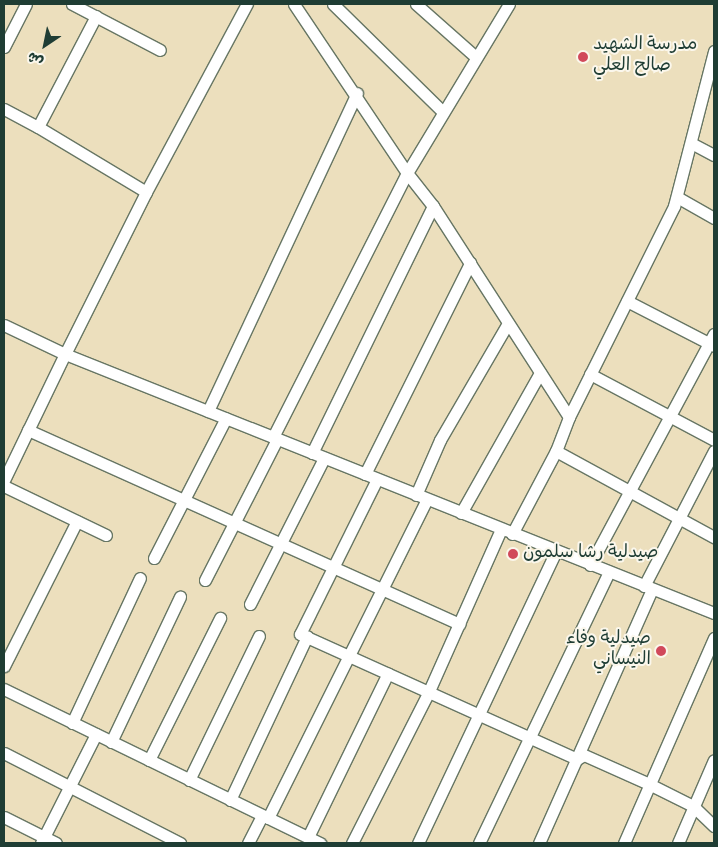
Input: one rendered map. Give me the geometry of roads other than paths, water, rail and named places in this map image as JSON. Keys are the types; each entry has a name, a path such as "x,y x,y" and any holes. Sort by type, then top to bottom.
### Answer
{"street":[{"path":"4,47 26,4"},
{"path":"72,4 94,11 160,50"},
{"path":"4,480 146,192 247,4"},
{"path":"294,4 356,93 407,173 433,206 569,417"},
{"path":"333,4 443,112"},
{"path":"416,4 476,57"},
{"path":"205,580 407,173 510,4"},
{"path":"38,127 94,11"},
{"path":"352,843 429,691 459,624 506,531 556,451 569,417 677,197 691,143 709,92 714,51"},
{"path":"208,411 356,93"},
{"path":"4,109 38,127 146,192"},
{"path":"691,143 714,155"},
{"path":"677,197 714,218"},
{"path":"312,453 433,206"},
{"path":"365,474 470,263"},
{"path":"590,565 712,341 627,301"},
{"path":"248,843 265,816 382,590 421,497 440,440 508,323"},
{"path":"4,325 66,354 714,613"},
{"path":"461,513 540,373"},
{"path":"590,374 714,440"},
{"path":"154,558 226,418"},
{"path":"28,430 459,624"},
{"path":"556,451 714,537"},
{"path":"539,843 577,759 648,588 680,518 714,451"},
{"path":"250,604 324,458"},
{"path":"377,479 300,634 577,759"},
{"path":"4,486 106,535"},
{"path":"4,666 78,522"},
{"path":"418,843 556,551"},
{"path":"479,843 609,572"},
{"path":"72,723 140,578"},
{"path":"111,742 180,596"},
{"path":"149,760 220,618"},
{"path":"189,780 259,636"},
{"path":"230,800 307,636"},
{"path":"624,843 714,638"},
{"path":"308,837 388,673"},
{"path":"4,689 320,843"},
{"path":"43,840 96,734"},
{"path":"4,753 180,843"},
{"path":"577,759 584,755 649,784 693,806 714,826"},
{"path":"678,843 714,760"},
{"path":"4,817 43,840 56,843"}],"place":[{"name":"مدرسة الشهيد صالح العلي","path":"583,57"},
{"name":"صيدلية رشا سلمون","path":"513,554"},
{"name":"صيدلية وفاء النيساني","path":"661,651"}]}
